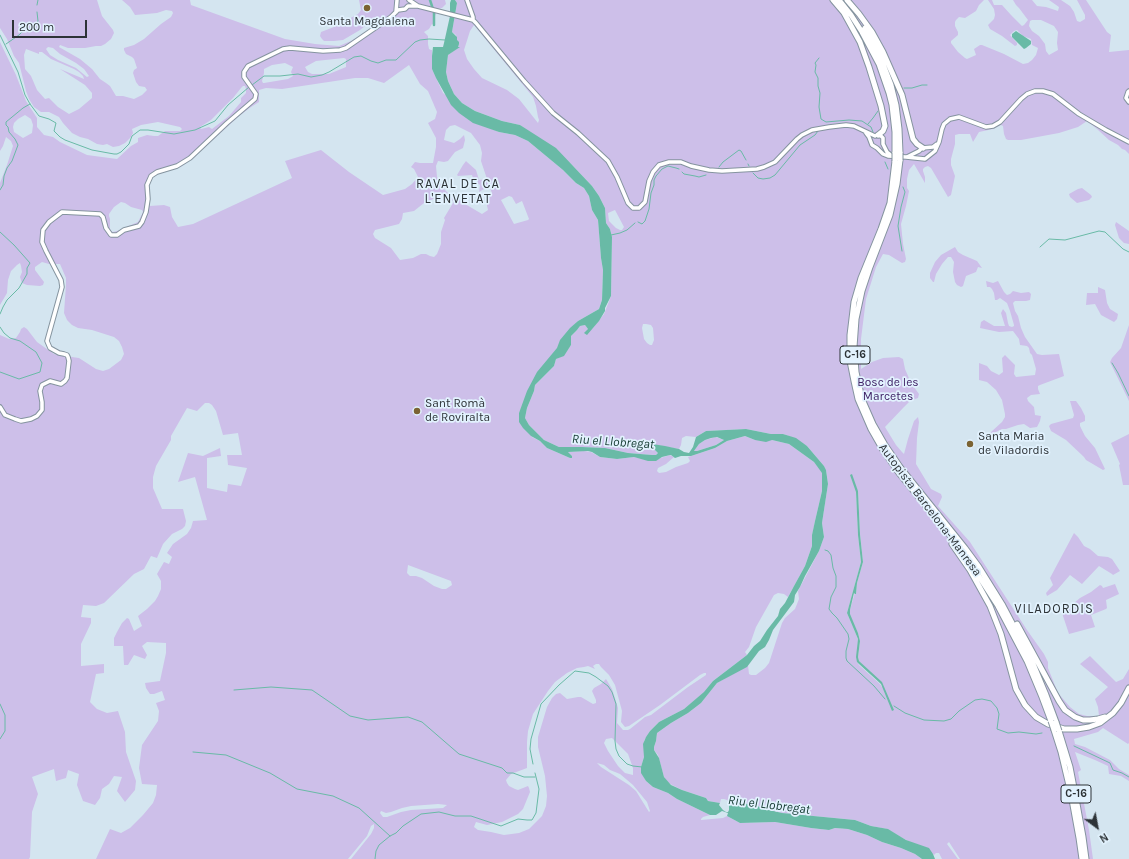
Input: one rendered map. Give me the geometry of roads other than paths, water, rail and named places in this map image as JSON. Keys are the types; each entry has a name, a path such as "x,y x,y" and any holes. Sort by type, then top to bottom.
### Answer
{"highway":[{"path":"832,0 844,13 860,42 869,67 881,106 885,126 883,131 877,136"},
{"name":"Autopista Barcelona-Manresa","path":"839,0 862,32 882,71 892,105 896,132 897,184 890,215 862,291 856,319 854,347 856,372 862,399 873,424 885,445 900,466 950,527 979,567 1008,615 1036,671 1056,730 1071,794 1082,859"},
{"path":"846,0 859,14 872,32 883,52 902,95 913,139 923,149"},
{"name":"Autopista Barcelona-Manresa","path":"846,0 869,33 885,68 896,105 899,129 897,157 890,203 861,278 854,302 850,335 850,361 858,399 871,429 887,456 899,473 962,550 998,606 1027,661 1054,722"},
{"path":"928,508 970,570 990,606 1001,634 1016,689 1028,709 1036,717 1055,727 1071,729 1084,728 1094,725 1111,716 1121,703 1129,688"},
{"path":"950,527 976,559 1003,599 1065,710 1075,717 1083,720 1102,718 1114,711"},
{"name":"Autopista Barcelona-Manresa","path":"1056,730 1070,767 1076,793 1086,859"}],"street":[{"path":"395,13 397,0"},
{"path":"408,6 409,0 418,6"},
{"path":"467,0 473,17 472,20"},
{"path":"397,5 402,9"},
{"path":"0,407 5,415 15,419 21,421 31,419 37,416 42,410 40,390 42,385 50,382 61,384 67,378 69,361 67,355 50,348 47,341 62,288 61,280 42,242 43,230 49,222 62,212 100,214 103,217 106,228 111,235 117,235 124,230 139,226 146,212 148,199 147,185 151,176 157,172 177,166 190,158 227,123 252,103 256,97 254,91 244,77 244,72 248,66 283,49 290,48 334,51 346,48 391,18 395,13 408,6 418,6 472,20 479,26 524,81 553,113 578,133 608,161 617,177 626,201 633,208 639,208 643,204 646,199 652,172 664,163 674,161 709,170 722,171 757,169 775,162 797,139 812,130 829,127 854,126 883,138 883,144 887,152 897,157"},
{"path":"866,132 872,145 883,154 888,156 924,159 935,151 944,124 950,119 959,117 986,127 993,126 1000,122 1027,94 1035,91 1043,91 1053,94 1079,114 1129,142"},
{"path":"1129,91 1126,95 1129,102"},
{"path":"871,141 872,138 877,136"},
{"path":"906,157 923,149 933,147 939,142"},
{"path":"876,148 883,144"},
{"path":"923,149 930,152 929,156"},
{"path":"920,158 918,155 923,149"}],"waterway":[{"path":"37,5 38,0"},
{"path":"430,0 434,12 434,25"},
{"path":"6,44 22,32 34,27 38,21 37,12"},
{"path":"0,35 18,72 25,95 39,116 56,123 54,131 60,137 92,150 117,154 129,144 132,136 140,130 174,134 195,130 215,121 228,105 249,87"},
{"path":"252,85 264,76 298,74 311,77 322,75 354,57 361,56 378,63 386,60 396,60 415,42 429,39 445,40"},
{"path":"819,58 815,63 815,72 818,78 820,93 819,107 821,119 826,122 849,120 862,121 871,127 873,132"},
{"path":"904,88 927,85"},
{"path":"0,190 3,185 7,168 12,161 18,145 9,132 6,122 30,104"},
{"path":"868,124 878,111"},
{"path":"753,173 758,178 763,179 770,178 775,175 800,145 815,135 818,131"},
{"path":"719,167 723,162 739,150 746,160"},
{"path":"885,162 888,169"},
{"path":"638,222 642,224 645,221 656,176 662,169 668,166 679,169"},
{"path":"682,172 684,174 699,177 706,175"},
{"path":"902,251 898,226 905,192 903,187"},
{"path":"611,235 627,230 635,223"},
{"path":"1040,247 1049,239 1065,240 1099,231 1105,232 1123,249 1129,252"},
{"path":"0,232 30,263 27,268 27,274 19,288 7,300 0,314"},
{"path":"0,327 10,338 20,341 36,352 42,363 40,372 19,379 0,372"},
{"path":"1112,363 1129,396"},
{"path":"825,550 831,555 836,576 836,587 831,597 829,609 848,634 849,639 846,651 847,661 874,686 885,699"},
{"path":"533,764 530,749 531,739 541,704 575,671 589,673 608,686 612,692 616,704 616,749 619,756 627,764 642,767"},
{"path":"234,690 271,687 312,690 350,716 368,720 408,717 422,722 459,754 502,768 507,773 513,773 524,777 535,777"},
{"path":"894,706 905,713 924,720 944,721 951,719 959,711 975,700 982,699 991,701 997,708 999,714 997,729 1008,733 1042,733"},
{"path":"0,704 5,715 5,731 0,739"},
{"path":"1074,746 1110,763 1113,770 1129,777"},
{"path":"193,752 226,755 270,773 297,789 333,796 359,808 390,836"},
{"path":"375,859 376,851 379,845 421,814 439,812 455,816 471,816 501,826 518,819 532,820 536,813 539,789 535,773"}],"place":[{"name":"Santa Magdalena","path":"367,8"},
{"name":"Sant Romà de Roviralta","path":"417,411"},
{"name":"Santa Maria de Viladordis","path":"970,444"}],"district":[{"name":"RAVAL DE CA L'ENVETAT","path":"458,192"},
{"name":"VILADORDIS","path":"1054,609"}],"park label":[{"name":"Bosc de les Marcetes","path":"888,390"}],"water label":[{"name":"Riu el Llobregat","path":"613,442"},
{"name":"Riu el Llobregat","path":"769,805"}]}
